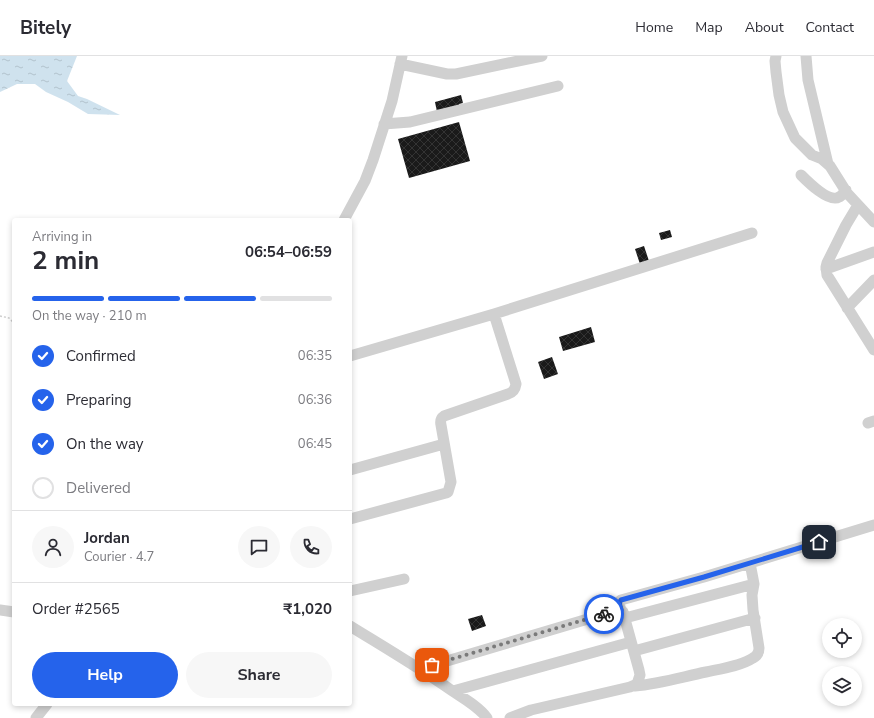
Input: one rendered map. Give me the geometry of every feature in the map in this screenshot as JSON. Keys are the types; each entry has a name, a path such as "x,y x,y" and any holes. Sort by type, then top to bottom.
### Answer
{"street":[{"path":"345,218 365,181 373,160 392,101 401,60 447,74 456,74 542,56"},
{"path":"776,56 775,66 779,94 783,112 794,138 812,155 830,166 846,190 874,222"},
{"path":"806,56 808,80 828,164"},
{"path":"384,124 410,122 558,86"},
{"path":"801,175 818,190 832,198 840,197 846,190"},
{"path":"858,205 833,250 826,269 827,274 847,308 872,342"},
{"path":"352,355 494,314 752,233"},
{"path":"826,269 874,252"},
{"path":"847,308 874,280"},
{"path":"352,519 448,492 451,482 440,420 444,416 508,394 513,392 515,389 516,384 494,314"},
{"path":"352,469 444,444"},
{"path":"635,686 640,675 619,604 621,600 704,577 874,525"},
{"path":"510,718 531,710 635,686 730,667 753,659 759,648 752,595 754,584 750,563"},
{"path":"352,591 404,579"},
{"path":"623,614 754,584"},
{"path":"0,610 12,612"},
{"path":"420,669 618,610 623,614"},
{"path":"453,691 632,646 755,618"},
{"path":"352,627 453,691 484,713 487,718"},
{"path":"36,718 45,706"}],"path":[{"path":"0,316 9,318 12,321"}],"water":[{"path":"0,56 77,56 67,81 78,96 120,115 88,114 68,102 46,92 35,84 17,84 0,92"}],"building":[{"path":"461,95 463,103 459,104 460,107 437,112 435,102"},
{"path":"459,122 470,161 409,178 398,139"},
{"path":"670,230 672,237 661,240 659,233"},
{"path":"644,246 649,261 640,264 635,249"},
{"path":"591,327 595,342 563,351 559,337"},
{"path":"552,357 558,374 544,379 538,362"},
{"path":"482,615 486,626 472,631 468,619"}],"way so far":[{"path":"432,665 604,614"}],"route":[{"path":"604,614 621,610 619,604 621,600 704,577 819,542"}]}
